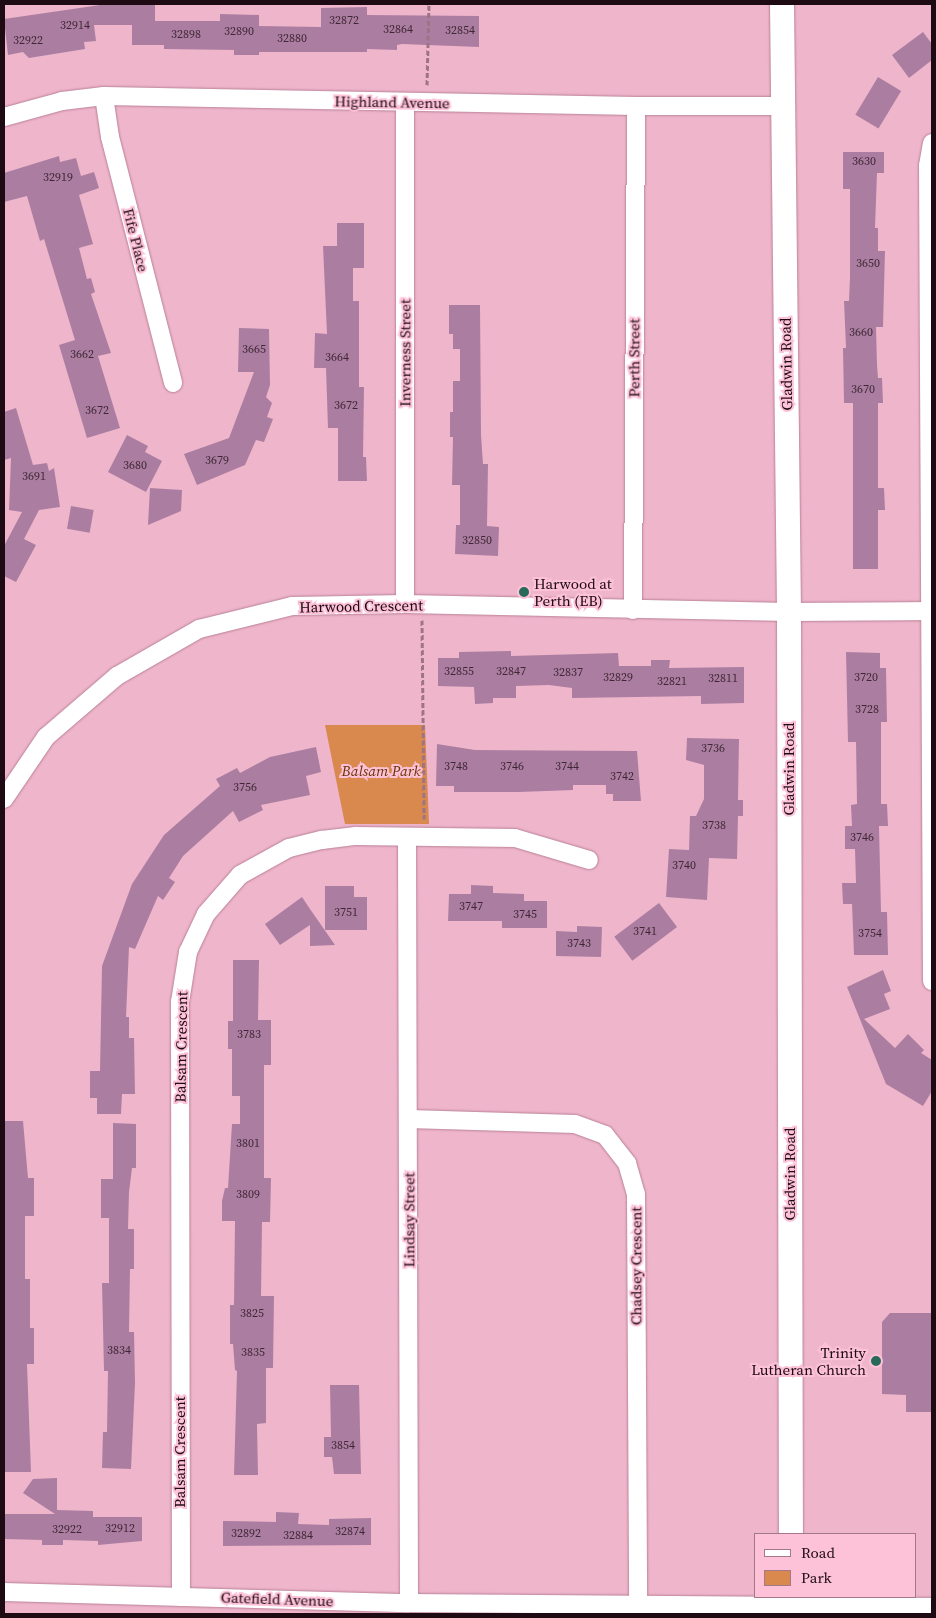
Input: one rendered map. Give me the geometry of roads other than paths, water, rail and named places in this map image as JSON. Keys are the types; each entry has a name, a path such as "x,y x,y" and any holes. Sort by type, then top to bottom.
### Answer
{"main road":[{"name":"Gladwin Road","path":"782,4 789,612 790,1533"}],"street":[{"name":"Highland Avenue","path":"4,117 62,101 104,96 427,103 782,106"},
{"name":"Fife Place","path":"104,96 110,137 173,383"},
{"name":"Inverness Street","path":"405,102 413,605"},
{"name":"Perth Street","path":"633,610 636,106"},
{"path":"932,143 928,166 932,981"},
{"name":"Harwood Crescent","path":"4,799 46,737 117,676 199,629 292,606 413,605 789,612 931,611"},
{"name":"Balsam Crescent","path":"181,1596 180,1002 188,952 206,914 222,892 240,875 289,848 322,840 356,836 515,838 589,860"},
{"name":"Lindsay Street","path":"406,837 409,1119 409,1603"},
{"name":"Chadsey Crescent","path":"409,1119 575,1124 605,1135 627,1163 636,1194 638,1603"},
{"name":"Gatefield Avenue","path":"4,1592 409,1603 638,1603 932,1607"}],"place":[{"name":"Harwood at Perth (EB)","path":"524,592"},
{"name":"Trinity Lutheran Church","path":"876,1361"}],"park label":[{"name":"Balsam Park","path":"381,771"}]}
